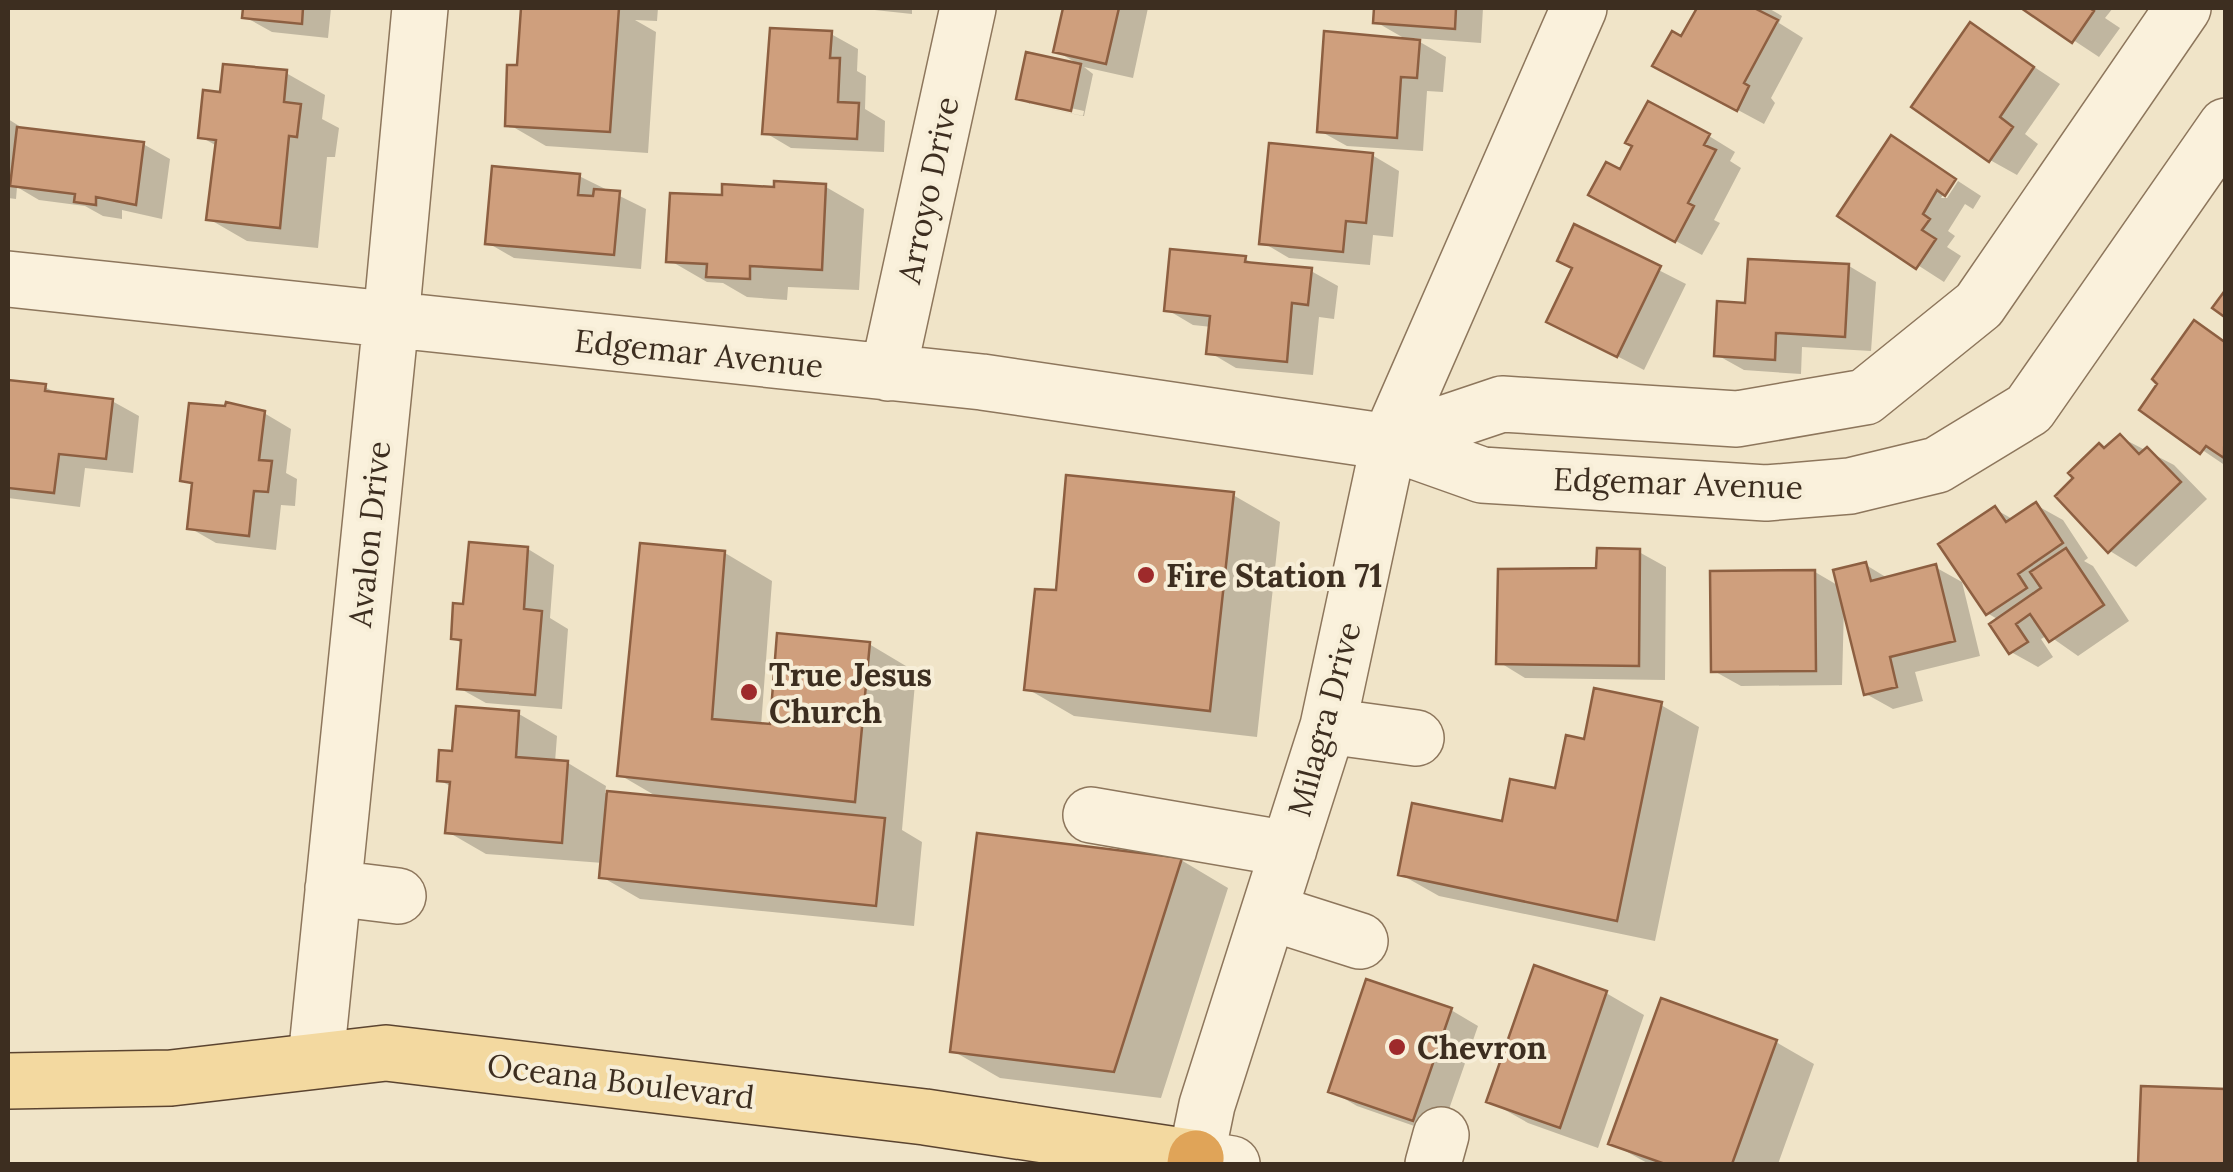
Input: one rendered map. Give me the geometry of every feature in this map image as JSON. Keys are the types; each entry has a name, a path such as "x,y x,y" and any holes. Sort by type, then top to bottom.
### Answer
{"main road":[{"name":"Oceana Boulevard","path":"8,1080 171,1078 386,1053 925,1117 1207,1162"}],"street":[{"name":"Avalon Drive","path":"316,1059 420,8"},
{"name":"Arroyo Drive","path":"888,373 968,8"},
{"name":"Milagra Drive","path":"1207,1162 1207,1105 1328,726 1389,442 1578,8"},
{"name":"Edgemar Avenue","path":"1389,442 1502,404 1737,419 1865,397 1979,305 2184,8"},
{"name":"Edgemar Avenue","path":"8,280 982,382 1389,442 1482,474 1766,493 1850,486 1937,465 2029,409 2226,126"},
{"path":"1328,726 1416,738"},
{"path":"1091,814 1289,849"},
{"path":"333,888 398,896"},
{"path":"1269,912 1360,940"}],"building":[{"path":"243,8 303,8 302,24 242,18"},
{"path":"521,8 619,8 610,132 505,126 507,65 517,65"},
{"path":"1063,8 1119,8 1106,64 1053,52"},
{"path":"1374,8 1456,8 1455,29 1373,23"},
{"path":"1697,8 1754,8 1778,20 1744,83 1749,86 1737,111 1652,66 1672,31 1681,36"},
{"path":"2021,8 2090,8 2094,11 2072,43"},
{"path":"1970,22 2034,67 2000,117 2013,127 1989,162 1911,107"},
{"path":"770,28 832,31 830,58 840,58 838,102 859,103 857,139 762,134"},
{"path":"1324,31 1420,40 1417,78 1401,77 1397,138 1317,132"},
{"path":"1026,52 1081,64 1071,111 1016,99"},
{"path":"223,64 287,70 284,102 301,104 297,137 289,136 280,228 206,220 216,140 198,138 203,90 220,92"},
{"path":"1648,101 1710,134 1704,145 1716,150 1688,203 1694,206 1675,242 1588,195 1606,162 1620,169 1632,146 1625,143"},
{"path":"17,127 144,142 136,205 96,197 96,205 74,202 75,194 10,186"},
{"path":"1891,135 1956,179 1945,196 1937,190 1923,214 1930,219 1922,230 1936,239 1916,269 1837,216"},
{"path":"1269,143 1373,153 1366,223 1346,221 1343,252 1259,244"},
{"path":"492,166 580,174 578,195 593,196 594,189 620,191 614,255 485,244"},
{"path":"774,181 826,184 822,270 750,266 750,279 706,277 707,264 666,262 670,193 722,195 722,184 774,187"},
{"path":"1574,224 1661,266 1617,357 1546,322 1572,268 1557,261"},
{"path":"1170,249 1246,256 1245,262 1312,268 1308,305 1292,303 1287,362 1206,354 1210,316 1164,311"},
{"path":"1748,259 1849,264 1845,337 1776,333 1775,360 1714,356 1717,301 1745,303"},
{"path":"2226,289 2226,318 2212,308"},
{"path":"2194,320 2226,343 2224,458 2206,446 2200,454 2139,410 2157,384 2152,379"},
{"path":"8,380 46,384 45,391 113,399 106,459 59,454 54,493 8,488"},
{"path":"226,402 265,411 259,460 272,461 268,492 254,491 249,536 187,529 192,483 180,481 189,403 225,406"},
{"path":"2120,434 2139,454 2147,447 2181,482 2108,553 2055,496 2073,478 2068,473 2099,443 2104,448"},
{"path":"1066,475 1234,492 1210,711 1024,690 1035,589 1056,590"},
{"path":"2036,502 2063,543 2018,574 2027,588 1986,615 1938,544 1995,506 2006,522"},
{"path":"469,542 528,547 524,609 542,611 535,695 457,689 461,640 451,639 453,603 463,604"},
{"path":"640,543 725,551 712,719 770,724 777,633 870,642 855,802 617,776"},
{"path":"1597,548 1640,549 1639,666 1496,664 1498,569 1596,568"},
{"path":"2066,548 2104,605 2049,642 2030,614 2016,624 2028,642 2009,654 1989,624 2041,588 2030,572"},
{"path":"1866,562 1871,581 1936,564 1955,641 1890,657 1897,687 1864,695 1833,570"},
{"path":"1815,570 1816,671 1711,672 1710,571"},
{"path":"1594,688 1662,702 1617,921 1398,875 1412,803 1502,821 1510,779 1555,788 1566,735 1584,739"},
{"path":"456,706 519,711 516,757 568,761 562,843 445,833 450,782 437,781 439,750 452,751"},
{"path":"607,791 885,818 876,906 599,878"},
{"path":"977,833 1182,858 1114,1072 950,1052"},
{"path":"1534,965 1607,991 1560,1128 1486,1102"},
{"path":"1366,979 1452,1008 1413,1121 1328,1092"},
{"path":"1661,998 1777,1040 1732,1164 1665,1164 1608,1144"},
{"path":"2141,1086 2226,1089 2226,1164 2138,1164"}],"place":[{"name":"Fire Station 71","path":"1146,575"},
{"name":"True Jesus Church","path":"749,692"},
{"name":"Chevron","path":"1397,1047"}]}
